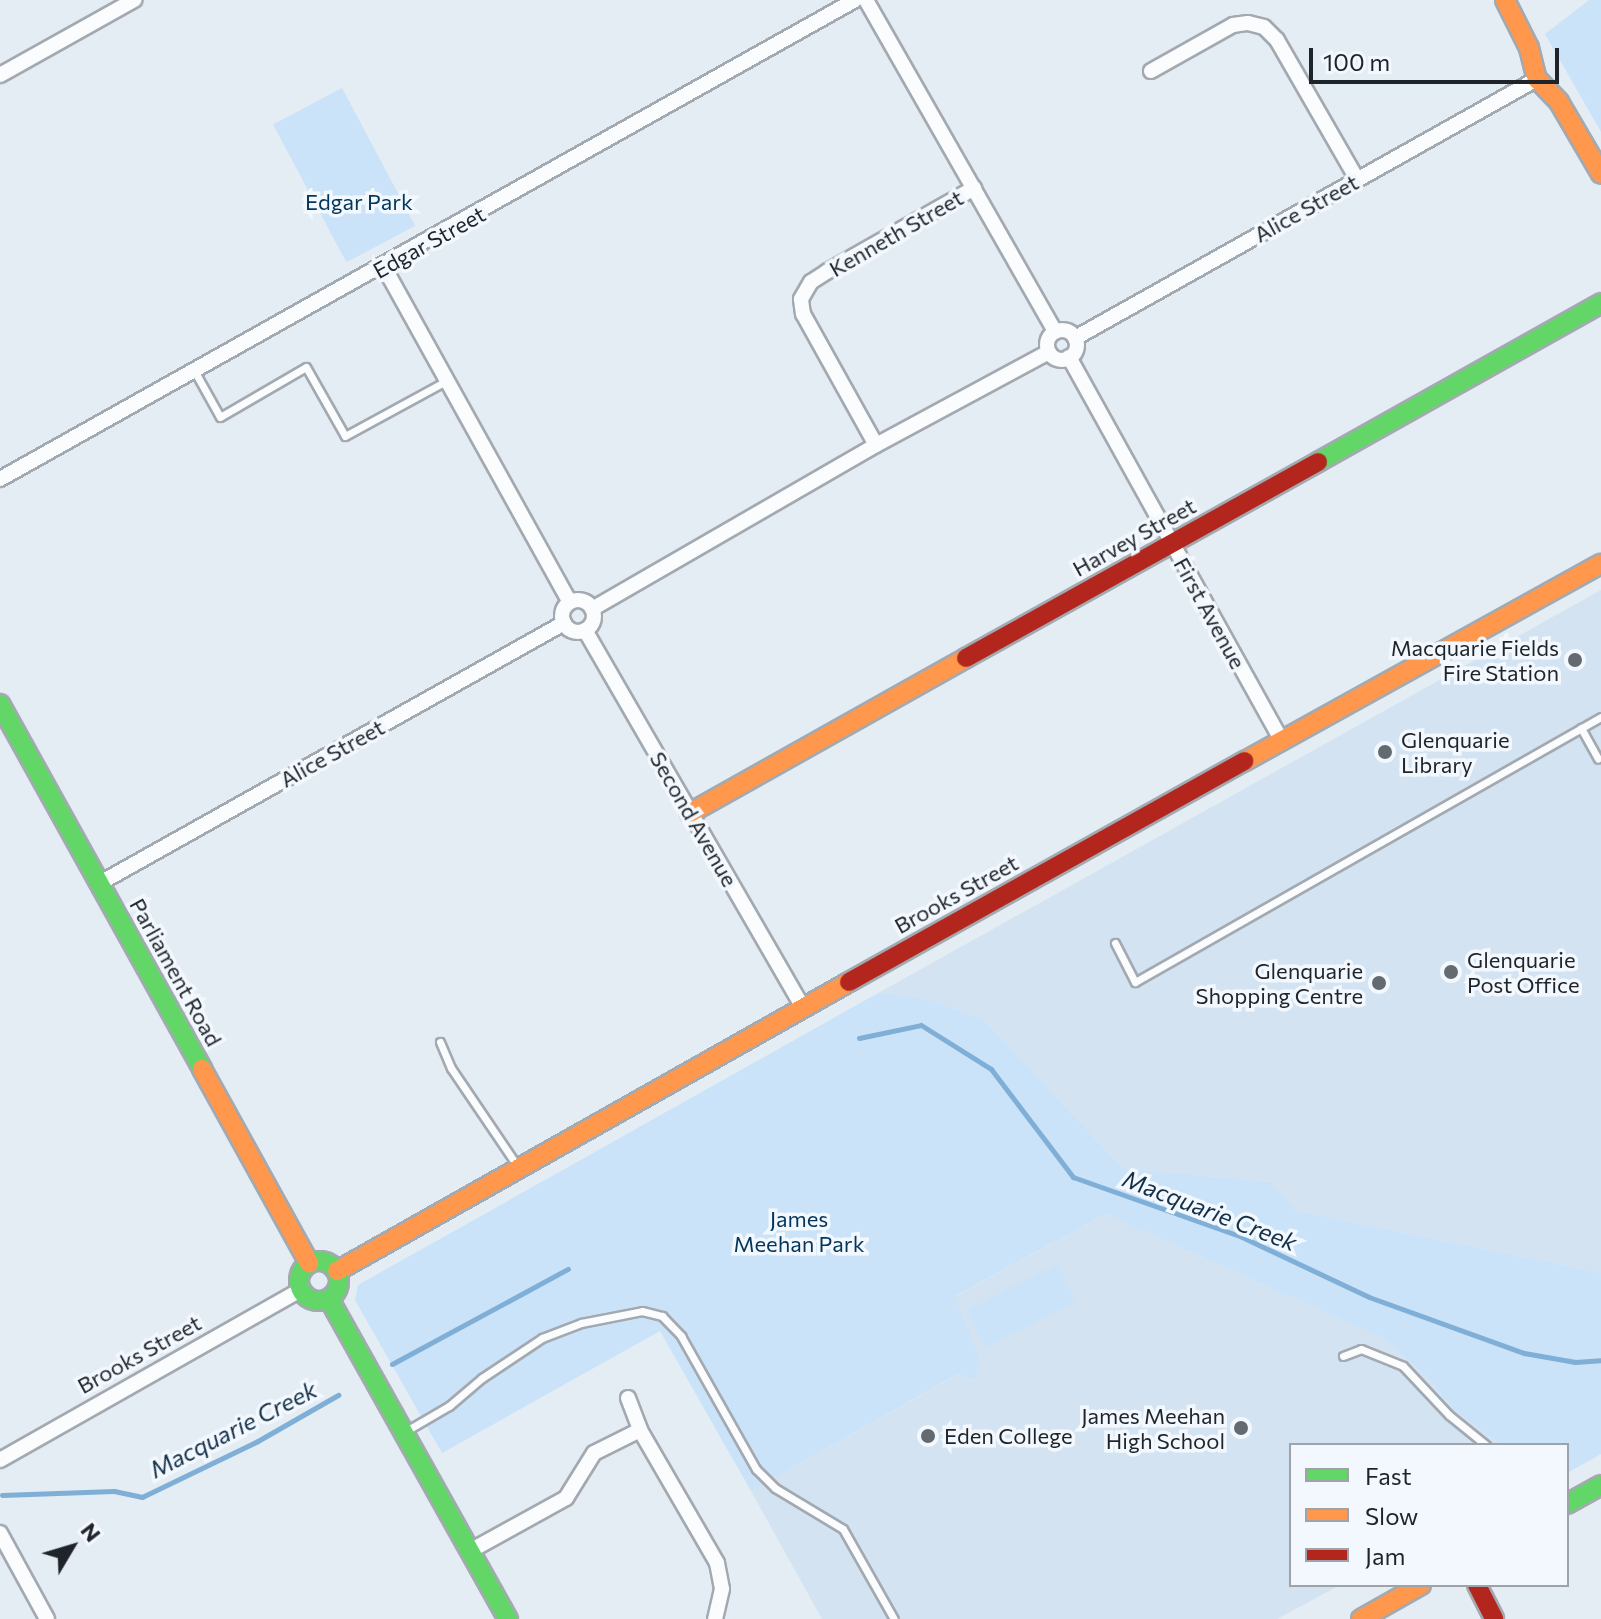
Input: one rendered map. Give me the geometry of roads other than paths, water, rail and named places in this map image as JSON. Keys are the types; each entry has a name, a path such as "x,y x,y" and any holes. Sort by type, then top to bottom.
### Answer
{"street":[{"path":"0,75 134,0"},
{"name":"Edgar Street","path":"0,479 384,267 855,0"},
{"path":"866,0 1055,332"},
{"path":"1505,0 1529,48 1537,79 1559,102 1601,174"},
{"path":"1151,71 1233,25 1248,23 1264,27 1277,40 1357,179"},
{"name":"Alice Street","path":"1075,338 1537,79"},
{"name":"Kenneth Street","path":"876,445 803,314 801,299 811,282 828,271 974,188"},
{"path":"384,267 570,602"},
{"name":"Harvey Street","path":"690,813 1601,303"},
{"path":"1066,331 1075,338 1076,349 1069,357 1058,358 1049,352 1048,340 1055,332 1066,331"},
{"path":"592,609 876,445 1049,352"},
{"name":"First Avenue","path":"1069,357 1282,742"},
{"name":"Brooks Street","path":"337,1271 803,1007 1601,564"},
{"path":"582,601 592,609 593,621 585,630 573,631 564,623 562,611 570,602 582,601"},
{"name":"Alice Street","path":"100,883 564,623"},
{"name":"Second Avenue","path":"585,630 803,1007"},
{"name":"Parliament Road","path":"0,704 309,1263"},
{"path":"325,1261 337,1271 339,1287 329,1299 313,1300 301,1290 300,1275 309,1263 325,1261"},
{"name":"Brooks Street","path":"0,1460 301,1290"},
{"path":"329,1299 508,1619"},
{"path":"628,1398 640,1430 717,1563 722,1589 715,1619"},
{"path":"470,1551 566,1498 594,1453 640,1430"},
{"path":"1569,1503 1601,1485"},
{"path":"0,1533 47,1619"},
{"path":"1361,1619 1417,1587"},
{"path":"1478,1587 1494,1619"}],"lane":[{"path":"195,372 220,417 306,367 345,436 447,380"},
{"path":"1115,943 1135,982 1601,717"},
{"path":"1581,728 1598,759"},
{"path":"440,1042 451,1068 519,1169"},
{"path":"404,1432 449,1406 482,1378 542,1338 581,1323 642,1311 662,1316 681,1336 756,1469 775,1488 843,1529 894,1619"},
{"path":"1343,1356 1361,1349 1403,1366 1449,1415 1484,1443"}],"waterway":[{"name":"Macquarie Creek","path":"859,1038 921,1025 991,1069 1073,1177 1242,1237 1369,1297 1524,1353 1575,1362 1601,1360"},
{"name":"Macquarie Creek","path":"392,1364 568,1269"},
{"name":"Macquarie Creek","path":"2,1495 114,1491 142,1497 256,1442 338,1395"}],"place":[{"name":"Macquarie Fields Fire Station","path":"1575,660"},
{"name":"Glenquarie Library","path":"1385,752"},
{"name":"Glenquarie Post Office","path":"1451,972"},
{"name":"Glenquarie Shopping Centre","path":"1379,983"},
{"name":"James Meehan High School","path":"1241,1428"},
{"name":"Eden College","path":"928,1436"}],"park label":[{"name":"Edgar Park","path":"359,202"},
{"name":"James Meehan Park","path":"799,1230"}]}
